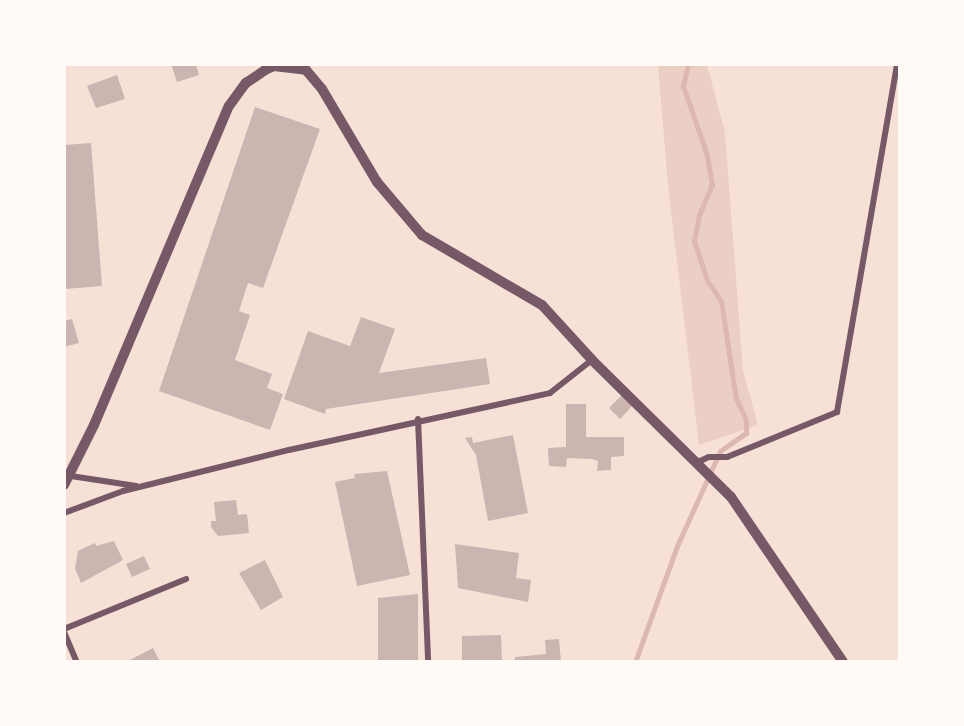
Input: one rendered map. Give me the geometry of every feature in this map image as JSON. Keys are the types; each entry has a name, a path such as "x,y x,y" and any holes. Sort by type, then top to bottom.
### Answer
{"street":[{"path":"699,467 709,457 727,457 837,412 897,64"},
{"path":"140,487 68,481 229,106 246,82 274,65 306,70 322,89 377,182 422,235 542,305 592,360 731,497 843,662"},
{"path":"64,513 140,487 418,419 550,393 592,360"},
{"path":"418,419 428,662"},
{"path":"77,662 64,630 186,579"}],"shaded area":[{"path":"658,65 707,65 725,132 743,371 758,425 699,445 668,186"}],"building":[{"path":"171,64 196,64 199,75 177,82"},
{"path":"117,75 125,99 96,108 87,86"},
{"path":"255,107 320,129 263,288 248,283 239,311 250,315 235,360 272,374 267,388 283,394 270,430 159,391"},
{"path":"91,143 102,286 65,289 64,145"},
{"path":"361,317 395,329 379,373 486,358 490,384 326,409 325,414 284,399 308,331 350,346"},
{"path":"72,319 79,343 64,347 64,321"},
{"path":"622,395 633,405 620,419 609,408"},
{"path":"566,404 586,404 586,437 624,437 624,456 611,457 611,470 597,471 598,461 592,459 567,458 566,467 549,466 548,448 566,447"},
{"path":"513,435 528,513 488,521 476,455 465,438 472,437 473,443"},
{"path":"387,471 410,575 357,586 335,482 355,478 354,474"},
{"path":"236,500 238,515 247,514 249,533 218,536 211,527 211,521 216,521 214,502"},
{"path":"114,541 123,560 81,583 75,568 78,551 95,543 96,546"},
{"path":"455,544 519,553 516,578 531,580 528,602 458,588"},
{"path":"144,556 150,569 132,577 126,564"},
{"path":"265,560 283,597 261,610 239,573"},
{"path":"418,594 418,662 378,662 378,598"},
{"path":"501,635 502,662 462,662 462,636"},
{"path":"559,639 561,662 515,662 515,657 546,654 545,640"},
{"path":"153,648 160,662 126,662"}],"waterway":[{"path":"635,662 677,546 720,451 746,433 746,420 736,399 721,301 707,280 694,241 699,215 712,185 706,152 683,86 688,64"}]}
